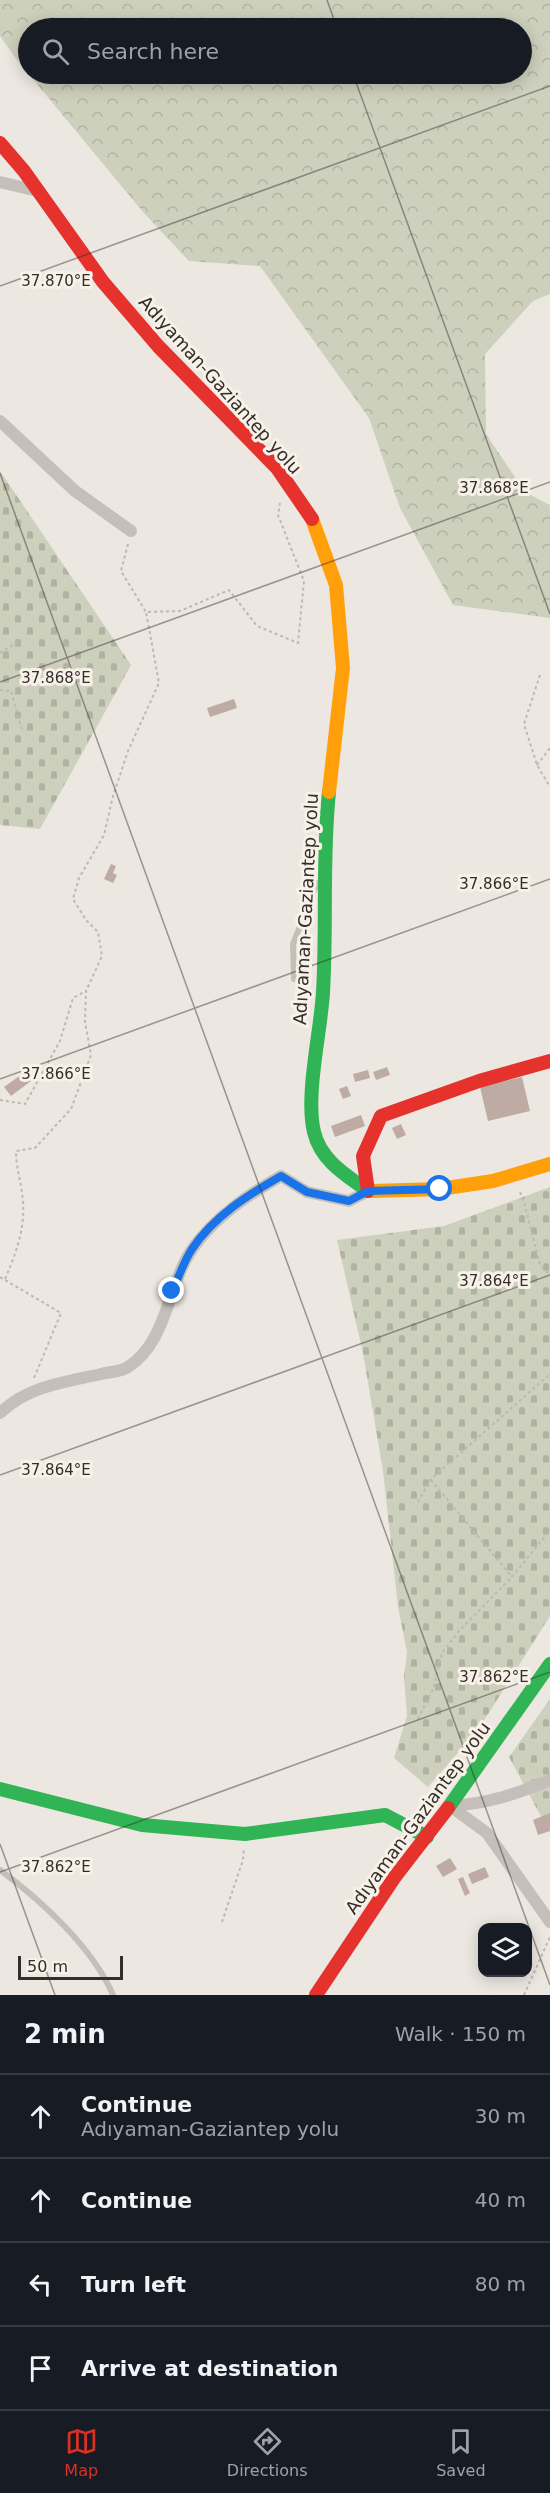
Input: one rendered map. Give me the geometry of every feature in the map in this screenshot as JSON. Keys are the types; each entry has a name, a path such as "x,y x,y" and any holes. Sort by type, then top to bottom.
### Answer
{"main road":[{"name":"Adıyaman-Gaziantep yolu","path":"0,143 118,299 158,346 277,468 313,520 336,585 343,668 325,831 324,992 312,1094 314,1133 331,1165 368,1191"},
{"path":"550,1061 479,1081 381,1116 363,1156 368,1191 440,1189 493,1181 550,1164"},
{"name":"Adıyaman-Gaziantep yolu","path":"316,1995 394,1878 450,1806 550,1664"},
{"path":"0,1789 142,1826 245,1834 385,1815 427,1837"}],"street":[{"path":"0,182 38,191"},
{"path":"0,421 75,491 131,531"},
{"path":"0,1413 28,1392 127,1368 154,1340 172,1291 192,1249 243,1198 281,1176 307,1192 349,1201 368,1191"},
{"path":"450,1806 478,1805 523,1792 550,1780"},
{"path":"450,1806 488,1833 550,1922"}],"lane":[{"path":"294,979 293,944 324,863"},
{"path":"0,1870 40,1904 89,1954 113,1995"}],"path":[{"path":"146,612 180,611 229,590 257,626 298,643 304,581 278,515 284,479"},
{"path":"5,1279 16,1252 24,1222 22,1192 16,1170 16,1151 35,1148 71,1109 91,1055 85,1022 86,991 102,956 98,932 86,920 74,899 79,878 104,835 113,796 128,751 159,683 146,612 121,571 131,531"},
{"path":"0,653 21,640"},
{"path":"540,675 524,724 537,765 550,788"},
{"path":"0,690 11,691 22,729"},
{"path":"537,765 550,748"},
{"path":"0,1100 26,1104 60,1041 73,998 86,991"},
{"path":"512,1176 525,1202 540,1265 550,1275"},
{"path":"0,1277 61,1313 28,1392"},
{"path":"418,1502 430,1479 550,1374"},
{"path":"430,1479 512,1577"},
{"path":"418,1719 433,1689 442,1653 459,1631 512,1577 550,1530"},
{"path":"222,1922 243,1860 245,1834"},
{"path":"524,1995 550,1937"}],"green space":[{"path":"0,0 550,0 550,294 533,301 485,354 486,434 525,492 550,505 550,618 453,605 400,508 369,418 260,266 189,261 143,212 37,84 532,84 532,18 18,18 17,60 0,36"},
{"path":"0,471 131,665 40,829 0,825"},
{"path":"550,1187 550,1616 478,1730 428,1787 394,1758 407,1716 404,1677 407,1652 398,1607 383,1471 363,1353 337,1240 444,1226"},
{"path":"550,1699 550,1833 509,1757"}],"building":[{"path":"234,699 237,708 210,717 207,708"},
{"path":"111,864 116,866 113,873 117,875 113,883 104,879"},
{"path":"387,1067 390,1075 376,1080 373,1072"},
{"path":"368,1070 370,1078 355,1082 353,1074"},
{"path":"25,1072 31,1081 11,1096 4,1087"},
{"path":"522,1077 530,1111 488,1121 480,1087"},
{"path":"347,1086 351,1096 343,1099 339,1089"},
{"path":"361,1115 365,1126 335,1137 331,1126"},
{"path":"401,1124 406,1135 397,1139 392,1128"},
{"path":"550,1813 550,1831 538,1835 533,1820"},
{"path":"450,1858 457,1869 443,1877 436,1866"},
{"path":"485,1867 489,1877 472,1884 468,1874"},
{"path":"463,1877 470,1893 465,1896 458,1879"}],"traffic: fast":[{"path":"329,792 323,992 312,1082 312,1117 317,1142 328,1159 351,1179 368,1191 372,1191"},
{"path":"448,1808 550,1664"},
{"path":"0,1789 142,1825 245,1834 385,1815 427,1837"}],"traffic: slow":[{"path":"312,519 336,585 343,668 329,792"},
{"path":"372,1191 440,1189 493,1181 550,1164"}],"traffic: jam":[{"path":"0,143 24,171 103,282 158,346 277,468 312,519"},
{"path":"368,1191 363,1156 381,1116 479,1081 550,1061"},
{"path":"316,1995 394,1878 448,1808"}],"route":[{"path":"172,1291 192,1249 218,1221 243,1198 281,1176 307,1192 349,1201 368,1191 440,1189"}]}
